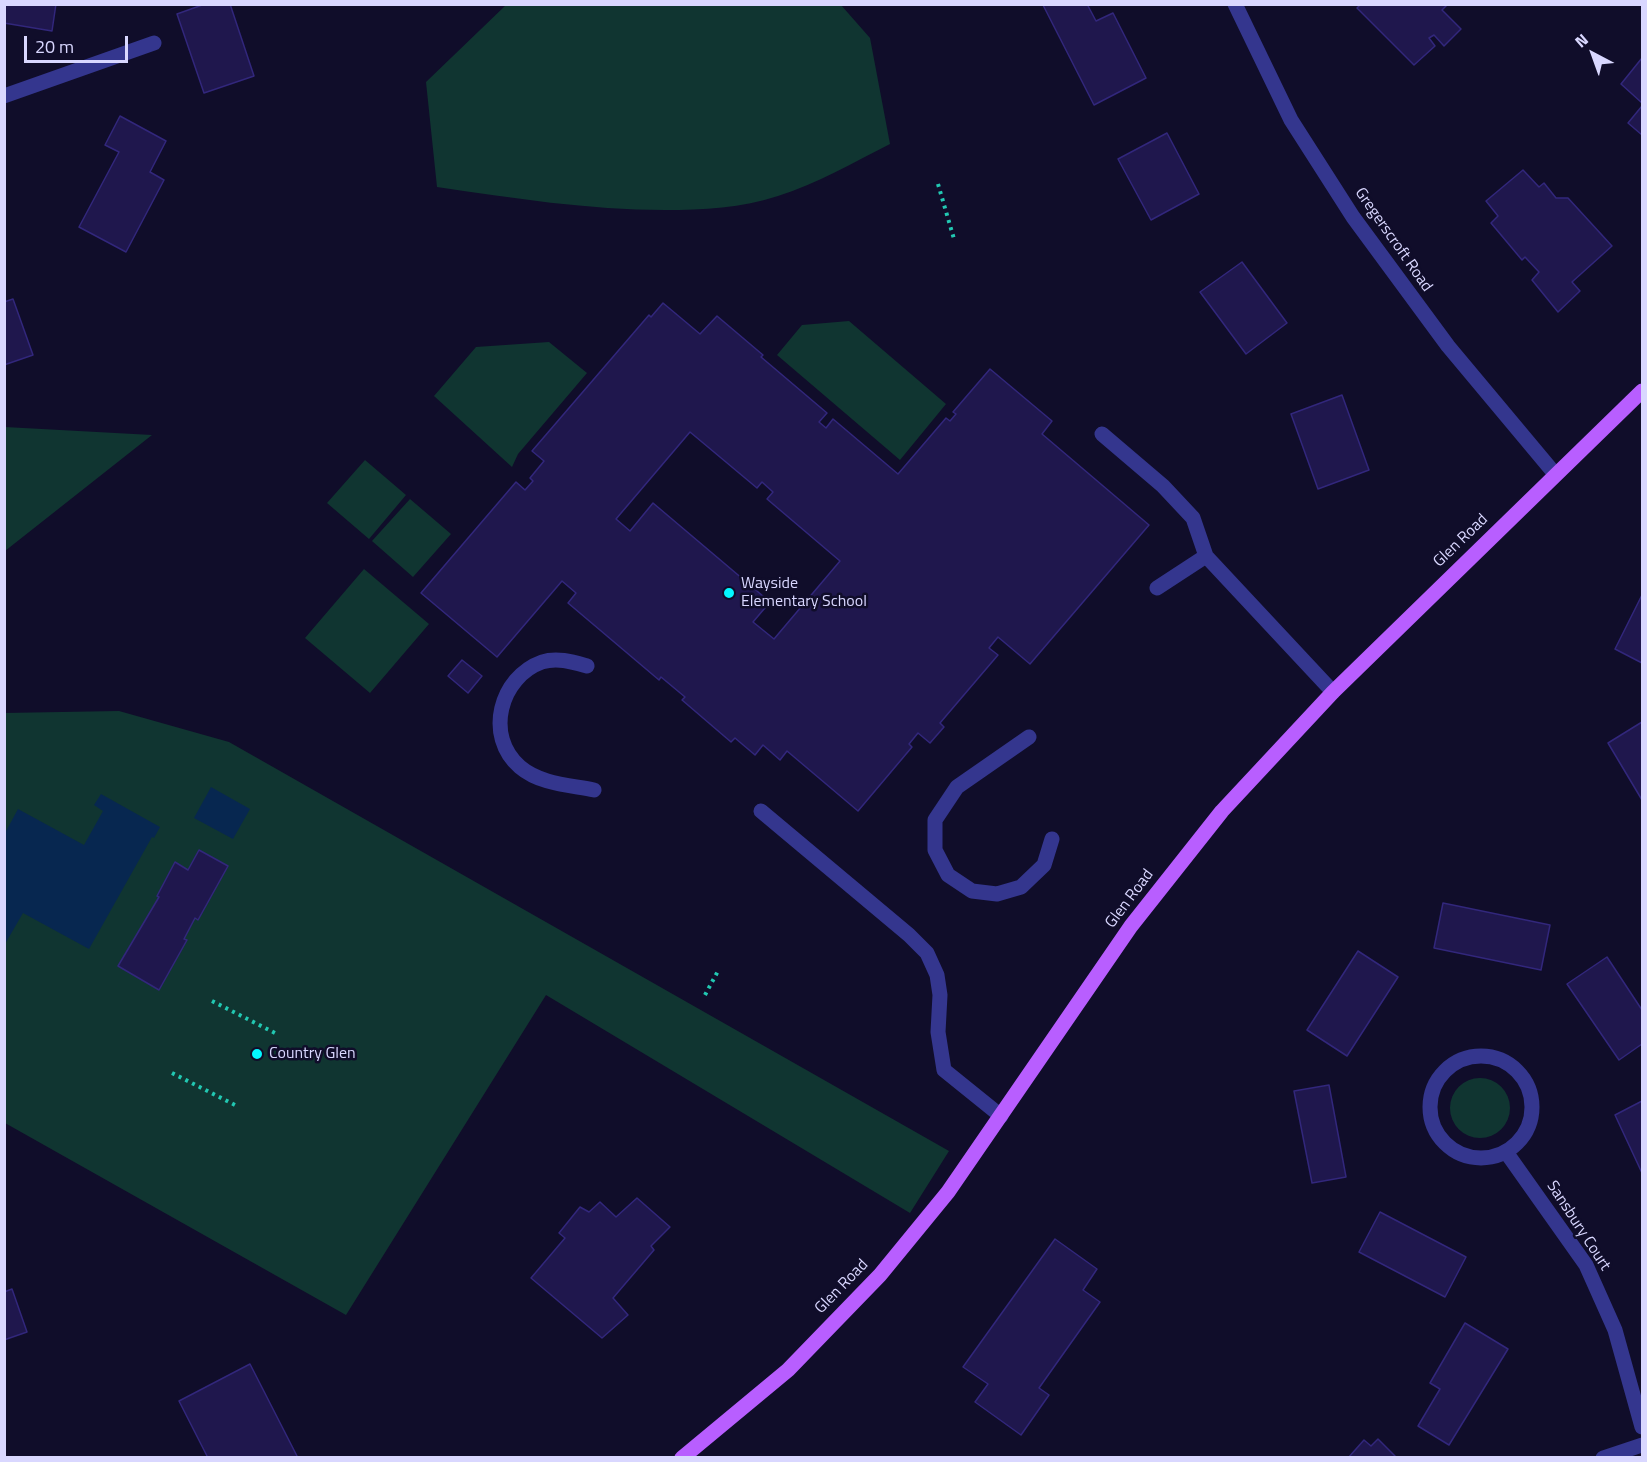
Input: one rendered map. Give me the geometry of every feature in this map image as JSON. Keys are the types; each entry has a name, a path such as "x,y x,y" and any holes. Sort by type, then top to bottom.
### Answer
{"main road":[{"name":"Glen Road","path":"682,1458 788,1370 880,1275 948,1192 1131,926 1222,811 1333,692 1642,391"}],"street":[{"name":"Gregerscroft Road","path":"1235,4 1291,120 1353,217 1448,346 1555,474"},
{"path":"4,96 154,43"},
{"path":"1102,434 1163,486 1193,518 1206,556 1333,692"},
{"path":"1157,588 1206,556"},
{"path":"587,666 565,660 543,662 522,672 504,696 499,721 504,745 519,766 536,778 594,790"},
{"path":"1029,737 957,787 935,820 935,850 948,875 972,891 997,894 1021,887 1044,865 1052,839"},
{"path":"760,811 909,934 927,952 937,975 940,995 938,1032 944,1070 1001,1116"},
{"path":"1485,1056 1501,1060 1525,1081 1531,1096 1532,1112 1528,1128 1519,1142 1506,1152 1490,1158 1472,1158 1455,1151 1442,1140 1433,1125 1430,1107 1433,1090 1442,1075 1454,1064 1469,1058 1485,1056"},
{"name":"Sansbury Court","path":"1506,1152 1586,1265 1615,1330 1642,1428"},
{"path":"1603,1458 1642,1445"}],"path":[{"path":"938,184 954,239"},
{"path":"705,995 718,971"},
{"path":"212,1001 277,1034"},
{"path":"172,1073 237,1106"}],"green space":[{"path":"506,5 841,5 870,38 890,144 793,191 750,203 694,210 608,208 551,203 437,187 426,82"},
{"path":"849,321 946,404 900,460 777,355 802,325"},
{"path":"549,342 587,373 518,454 512,467 434,396 476,347"},
{"path":"5,427 152,435 5,551"},
{"path":"365,460 406,495 369,539 327,503"},
{"path":"410,499 451,534 413,577 372,541"},
{"path":"364,569 429,624 370,693 305,638"},
{"name":"Country Glen","path":"119,711 229,742 949,1151 910,1213 546,995 346,1315 5,1123 4,713"},
{"path":"1480,1078 1501,1087 1510,1108 1501,1129 1480,1138 1459,1129 1450,1108 1459,1087"}],"water":[{"path":"211,787 250,809 233,839 194,818"},
{"path":"101,794 160,827 154,838 152,837 89,949 23,913 5,944 5,833 18,809 84,845 103,811 94,805"}],"building":[{"path":"4,4 56,4 52,31 4,23"},
{"path":"205,4 230,4 254,76 204,93 177,14"},
{"path":"1087,4 1096,21 1113,13 1146,78 1094,105 1043,5"},
{"path":"1361,4 1448,4 1442,10 1461,29 1444,46 1434,35 1429,38 1435,46 1414,65 1357,8"},
{"path":"1642,58 1642,103 1621,84"},
{"path":"1642,106 1642,135 1628,123"},
{"path":"120,116 166,141 150,172 164,180 126,252 79,227 119,152 105,145"},
{"path":"1167,133 1199,194 1151,220 1118,159"},
{"path":"1523,170 1539,187 1544,183 1556,198 1568,198 1612,246 1572,282 1580,291 1558,312 1532,280 1539,272 1525,257 1522,260 1491,223 1498,216 1486,201"},
{"path":"1242,262 1287,323 1246,354 1200,292"},
{"path":"13,299 33,355 4,365 4,302"},
{"path":"663,303 700,334 717,316 827,413 819,422 826,428 833,419 898,474 946,418 950,421 956,414 953,412 990,369 1052,421 1042,434 1149,525 1030,664 998,637 989,648 998,655 940,723 944,727 930,743 918,733 909,744 912,747 858,811 787,751 780,760 763,745 755,755 735,738 731,742 682,700 685,697 661,677 659,680 568,603 576,593 562,581 497,657 421,593 516,482 525,490 533,481 530,478 544,461 532,451 649,315 651,317","holes":["690,432 757,488 762,482 773,492 767,499 840,561 774,639 753,622 770,602 653,503 630,531 616,519"]},
{"path":"1342,395 1369,470 1318,489 1291,414"},
{"path":"1642,595 1642,663 1615,649"},
{"path":"462,660 482,676 468,693 448,676"},
{"path":"1642,722 1642,800 1608,743"},
{"path":"199,850 228,866 198,920 195,918 184,939 187,940 159,990 118,966 159,897 157,896 175,862 188,870"},
{"path":"1443,903 1550,925 1541,970 1434,948"},
{"path":"1358,951 1398,977 1347,1056 1307,1030"},
{"path":"1607,957 1642,1010 1642,1044 1619,1060 1567,984"},
{"path":"1329,1085 1346,1177 1312,1183 1294,1091"},
{"path":"1642,1101 1642,1173 1615,1115"},
{"path":"637,1198 670,1227 651,1246 654,1250 613,1298 628,1315 602,1338 531,1278 565,1238 559,1233 580,1207 589,1212 600,1202 616,1217"},
{"path":"1380,1212 1466,1257 1445,1297 1359,1252"},
{"path":"1055,1239 1097,1269 1083,1290 1100,1302 1039,1388 1049,1395 1021,1435 975,1402 988,1384 963,1367"},
{"path":"12,1289 27,1332 4,1340 4,1292"},
{"path":"1465,1323 1508,1349 1449,1445 1418,1426 1440,1389 1430,1383"},
{"path":"250,1364 298,1458 208,1458 179,1401"},
{"path":"1378,1439 1397,1458 1348,1458 1364,1440 1371,1446"}],"place":[{"name":"Wayside Elementary School","path":"729,593"},
{"name":"Country Glen","path":"257,1054"}]}
